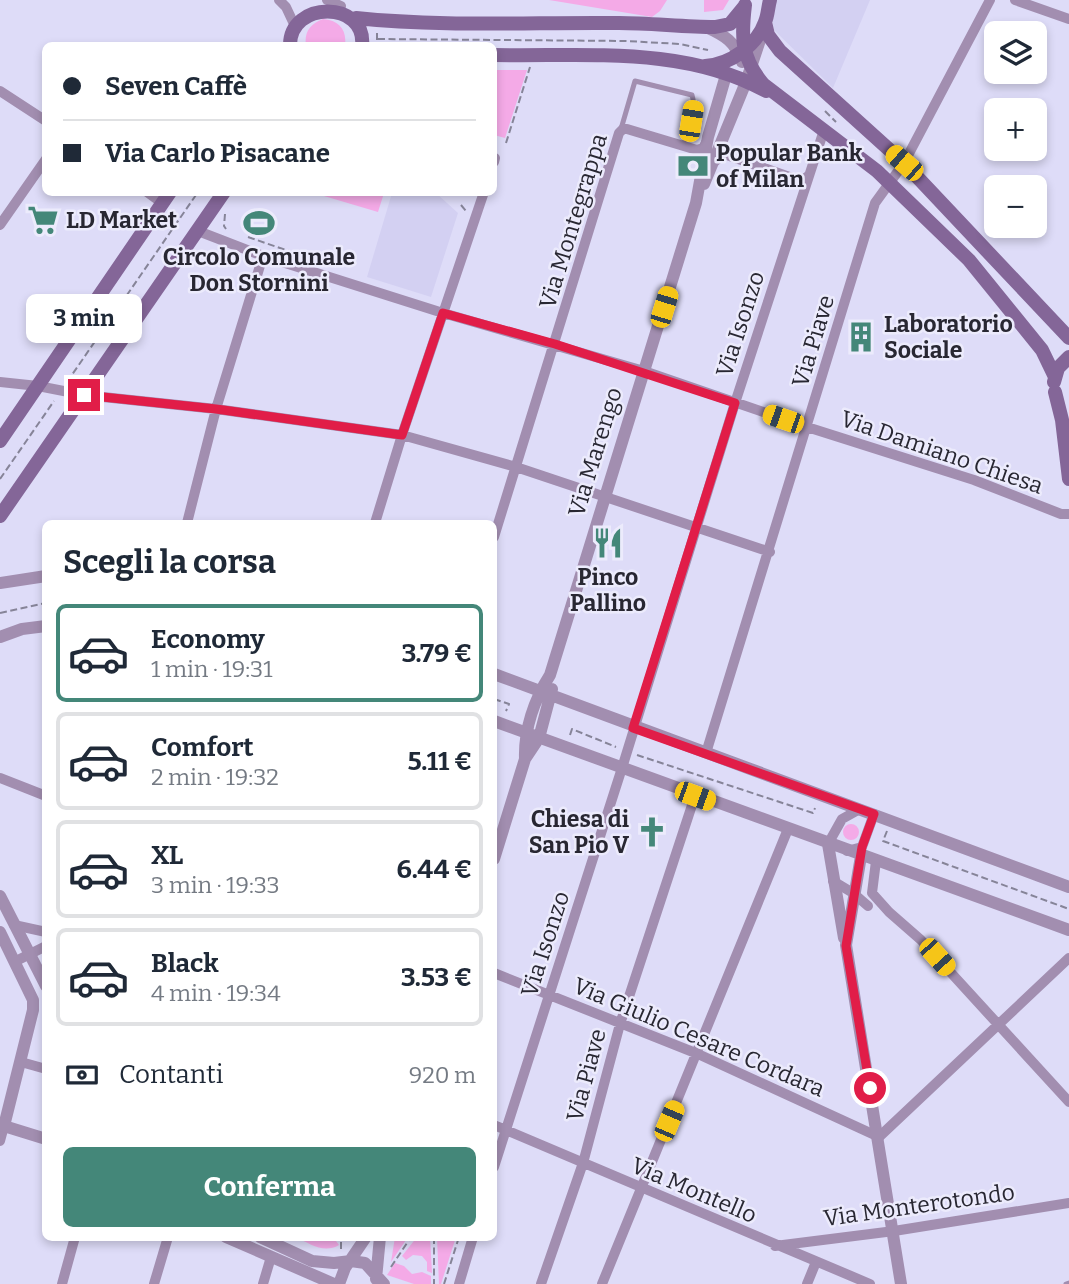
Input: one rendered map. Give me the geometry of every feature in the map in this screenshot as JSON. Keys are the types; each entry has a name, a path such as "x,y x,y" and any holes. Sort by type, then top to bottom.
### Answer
{"main road":[{"path":"741,51 765,22 770,0"},
{"path":"290,42 293,22 304,10 312,5 334,2 356,18 362,30 362,42"},
{"path":"356,18 400,22 545,25 620,23 706,27 730,24 746,2"},
{"path":"746,2 741,51 745,81 796,109"},
{"path":"765,22 769,37 781,54 904,163 1069,338"},
{"path":"706,27 741,51 763,84 877,171 969,260 1042,349 1055,376"},
{"path":"497,55 658,57 700,65 741,51 781,54"},
{"path":"0,516 221,196"},
{"path":"0,441 166,198"},
{"path":"1069,357 1058,368 1055,376 1055,392 1062,420 1069,479"},
{"path":"1055,392 1061,407 1069,413"}],"street":[{"path":"279,0 286,7 293,22"},
{"name":"Via Piave","path":"706,753 875,203 904,163 990,0"},
{"path":"1015,0 1069,19"},
{"path":"741,51 745,81"},
{"name":"Via Marengo","path":"497,849 696,203 708,137 719,101 741,51"},
{"path":"700,65 714,76 719,101"},
{"name":"Via Marengo","path":"696,203 751,67"},
{"path":"0,91 42,120"},
{"path":"736,108 745,96 758,92 796,109"},
{"name":"Via Montegrappa","path":"497,527 620,131 629,130 683,146"},
{"name":"Via Isonzo","path":"497,1156 824,130"},
{"path":"683,146 694,150 701,149 708,137"},
{"path":"714,163 723,154 801,181 808,176"},
{"path":"0,225 42,165"},
{"path":"35,176 42,170"},
{"path":"377,520 402,435 483,196"},
{"name":"Via Damiano Chiesa","path":"198,231 263,256 443,313 644,371 974,480 1062,514 1069,514"},
{"path":"188,520 216,409 263,256"},
{"path":"0,382 402,435 516,467 769,552"},
{"path":"0,583 42,577"},
{"path":"0,637 42,626"},
{"path":"497,675 633,728 1069,887"},
{"path":"497,722 847,851 862,851 876,861 1069,930"},
{"path":"0,778 42,794"},
{"name":"Via Piave","path":"541,1284 583,1163 620,1024 695,796"},
{"path":"860,809 842,819 828,844 879,1137 901,1284"},
{"path":"846,946 862,851 874,814"},
{"path":"602,1284 788,829"},
{"path":"876,861 872,892 889,912 921,940 1069,1102"},
{"path":"833,881 868,906"},
{"path":"0,896 42,978"},
{"path":"850,912 857,905 889,912"},
{"path":"15,925 42,931"},
{"path":"0,932 33,1000 21,1062 0,1141"},
{"path":"16,961 42,948"},
{"path":"879,1137 1069,958"},
{"name":"Via Giulio Cesare Cordara","path":"497,974 698,1054 879,1137"},
{"path":"21,1062 42,1068"},
{"path":"4,1126 42,1138"},
{"name":"Via Montello","path":"497,1126 870,1284"},
{"name":"Via Monterotondo","path":"775,1246 894,1231 1069,1203"},
{"path":"62,1284 74,1241"},
{"path":"154,1284 166,1241"},
{"path":"235,1241 337,1284 364,1241"},
{"path":"271,1241 312,1261 365,1263 379,1281"},
{"path":"379,1281 380,1241"},
{"path":"459,1284 472,1241"},
{"path":"263,1284 271,1257"},
{"path":"807,1284 816,1262"}],"lane":[{"path":"620,131 635,81 692,95 694,100 691,121 683,146"}],"path":[{"path":"377,39 626,41 680,44 708,50 700,65"},
{"path":"506,143 530,67"},
{"path":"0,479 195,196"},
{"path":"461,205 467,214"},
{"path":"228,208 224,226 229,231"},
{"path":"242,236 308,258"},
{"path":"0,614 42,604"},
{"path":"497,700 509,704"},
{"path":"572,729 626,752 813,813"},
{"path":"883,841 1069,909"},
{"path":"341,1241 341,1249"},
{"path":"391,1267 408,1241"},
{"path":"434,1241 434,1284"},
{"path":"444,1284 458,1241"},
{"path":"337,1251 346,1246"}],"shaded area":[{"path":"549,0 667,0 652,17"},
{"path":"704,0 729,0 723,10 704,12"},
{"path":"776,0 870,0 833,88 774,30 772,19"},
{"path":"323,19 338,24 345,35 345,42 306,42 309,29"},
{"path":"497,70 527,70 505,138 497,136"},
{"path":"324,196 383,196 378,212"},
{"path":"391,196 439,196 458,213 431,297 367,277"},
{"path":"851,824 859,832 851,840 843,832"},
{"path":"304,1241 336,1241 339,1245 328,1249"},
{"path":"394,1241 405,1241 391,1262"},
{"path":"414,1241 430,1241 432,1273 427,1271 427,1262 422,1256 413,1255 406,1260 402,1256"},
{"path":"437,1241 455,1241 441,1284"},
{"path":"395,1263 404,1266 412,1274 422,1272 431,1276 431,1284 414,1284 387,1275"}],"place":[{"name":"Popular Bank of Milan","path":"693,166"},
{"name":"LD Market","path":"43,220"},
{"name":"Circolo Comunale Don Stornini","path":"259,223"},
{"name":"Laboratorio Sociale","path":"861,337"},
{"name":"Pinco Pallino","path":"608,543"},
{"name":"Chiesa di San Pio V","path":"652,832"}],"route":[{"path":"84,395 216,409 402,435 443,313 644,371 735,403 633,728 874,814 862,847 846,946 870,1088"}]}
